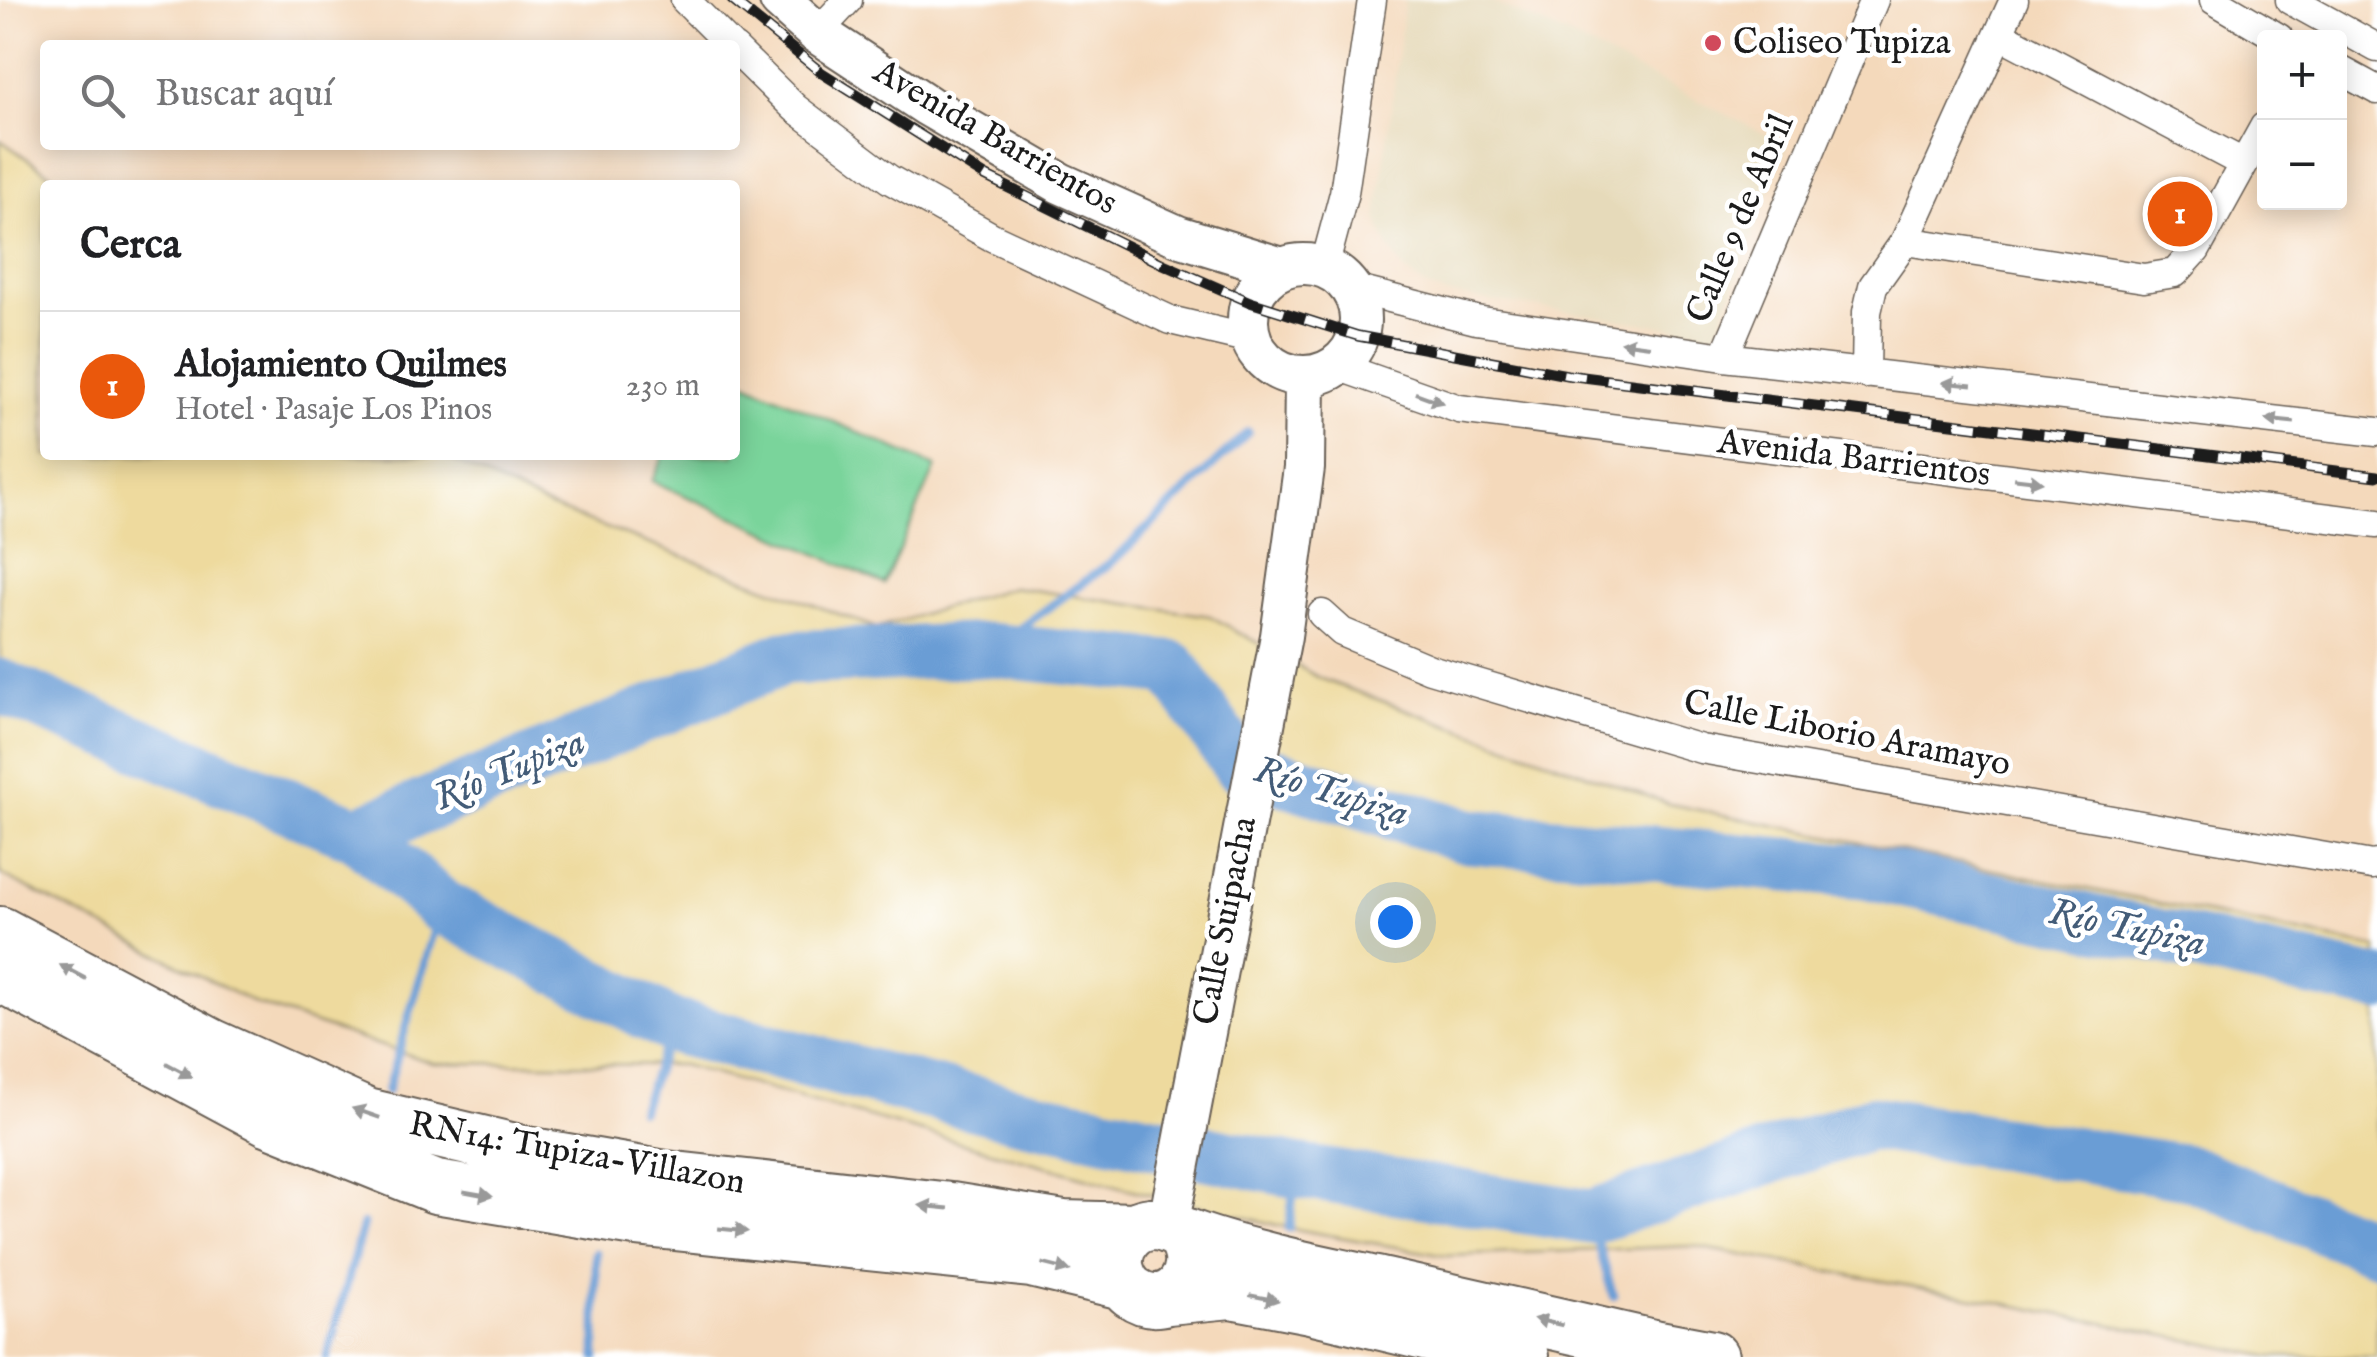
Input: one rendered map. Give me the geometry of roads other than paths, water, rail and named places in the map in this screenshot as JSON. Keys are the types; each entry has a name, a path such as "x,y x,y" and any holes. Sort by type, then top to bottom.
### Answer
{"highway":[{"name":"RN14: Tupiza-Villazon","path":"0,933 211,1046 301,1109 436,1187 533,1178 666,1177 952,1209 1063,1227 1162,1230 1262,1258 1654,1352 1712,1357"},
{"name":"RN14: Tupiza-Villazon","path":"0,975 270,1120 301,1109"},
{"name":"RN14: Tupiza-Villazon","path":"533,1178 636,1220 1031,1261 1146,1290 1231,1292 1310,1307 1522,1357"},
{"path":"1162,1230 1190,1244 1192,1270 1187,1282 1178,1291 1146,1290 1118,1272 1116,1260 1126,1237 1162,1230"}],"street":[{"path":"684,0 726,40"},
{"name":"Avenida Barrientos","path":"780,0 817,33 928,106 1060,183 1178,236 1282,268"},
{"path":"817,33 848,0"},
{"path":"1372,0 1344,193 1337,278 1358,303 1358,336 1350,352 1321,371 1284,373 1258,354 1247,320 1250,302 1268,276 1300,264 1337,278 1476,320 1724,357 2377,432"},
{"name":"Calle 9 de Abril","path":"1724,357 1874,0"},
{"path":"1866,374 1867,312 1874,286 1905,241 2014,0"},
{"path":"2214,0 2266,30"},
{"path":"2290,0 2377,48"},
{"path":"1999,34 2243,163"},
{"path":"740,54 795,108 889,179 974,227 1170,320 1250,339"},
{"path":"2347,74 2377,90"},
{"path":"1905,241 2144,278 2175,274 2196,250 2257,140"},
{"name":"Avenida Barrientos","path":"1321,371 1459,409 2377,524"},
{"name":"Calle Suipacha","path":"1162,1230 1281,636 1321,371"},
{"name":"Calle Liborio Aramayo","path":"1322,614 1342,632 1430,669 1700,749 2377,864"}],"waterway":[{"path":"990,650 1113,561 1248,432"},
{"name":"Río Tupiza","path":"0,686 357,834 784,658 990,650 1172,668 1238,764 1468,836 1864,872 2377,984"},
{"name":"Río Tupiza","path":"357,834 441,906 672,1026 1020,1115 1296,1171 1591,1217 1871,1123 2188,1172 2377,1248"},
{"path":"387,1091 441,906"},
{"path":"641,1110 672,1026"},
{"path":"1289,1228 1296,1171"},
{"path":"1591,1217 1613,1296"},
{"path":"327,1357 363,1224"},
{"path":"596,1253 596,1357"}],"railway":[{"path":"732,0 822,73 985,176 1250,302 1358,336 1567,375 2377,476"}],"place":[{"name":"Coliseo Tupiza","path":"1713,43"},
{"name":"Alojamiento Quilmes","path":"2180,214"}]}
